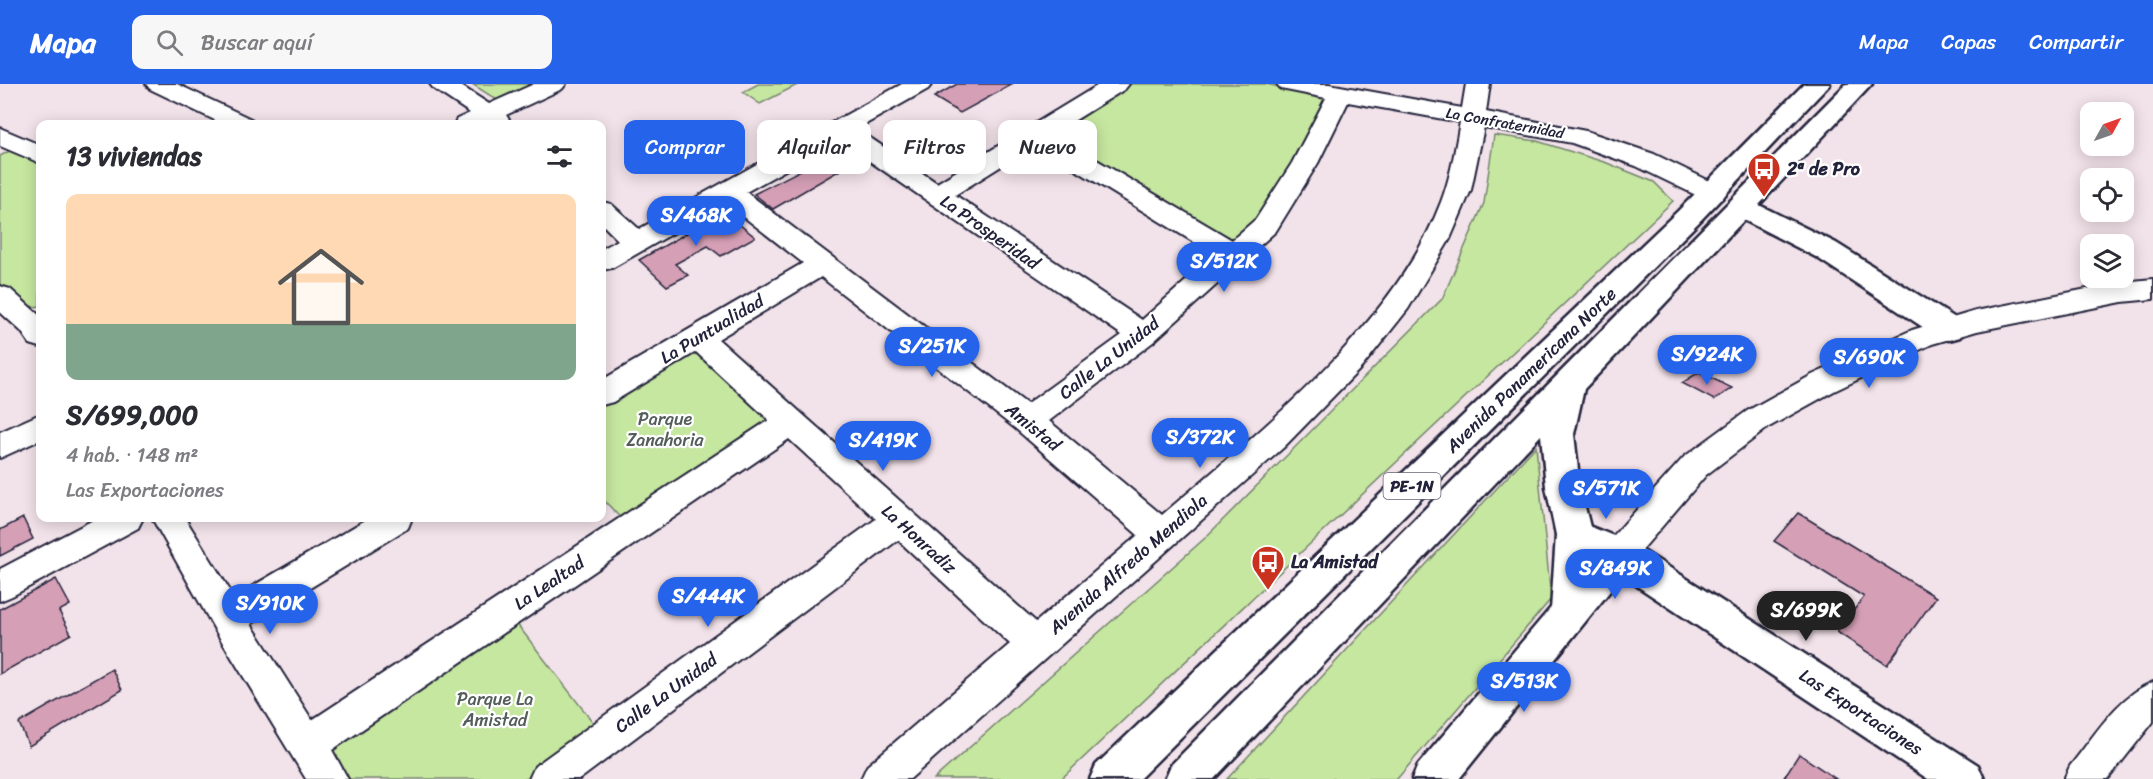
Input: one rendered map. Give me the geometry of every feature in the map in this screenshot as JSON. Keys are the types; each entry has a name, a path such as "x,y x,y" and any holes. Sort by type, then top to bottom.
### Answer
{"main road":[{"name":"Avenida Panamericana Norte","path":"1186,779 1570,384 1727,200 1818,84"},
{"name":"Avenida Panamericana Norte","path":"1111,779 1727,200 1860,84"},
{"path":"1727,200 1826,250 1949,329"},
{"path":"1570,384 1557,434 1563,487 1574,535 1570,610"},
{"name":"Las Exportaciones","path":"1574,535 1618,554 1963,779"},
{"path":"1433,779 1618,554"}],"street":[{"path":"158,84 234,120"},
{"path":"442,84 496,119 554,84"},
{"path":"853,120 920,84"},
{"path":"1058,120 1117,84"},
{"name":"La Confraternidad","path":"1289,84 1339,95 1577,136 1645,160 1727,200"},
{"name":"Avenida Alfredo Mendiola","path":"881,779 1324,391 1382,326 1428,252 1453,203 1466,156 1478,84"},
{"name":"Calle La Unidad","path":"1027,421 1143,335 1266,225 1305,163 1339,95"},
{"path":"0,136 36,153"},
{"name":"La Prosperidad","path":"871,150 1023,256 1143,335"},
{"path":"937,194 998,157"},
{"path":"1097,172 1233,254"},
{"path":"606,259 758,174"},
{"name":"Amistad","path":"728,191 1027,421 1162,535"},
{"path":"606,214 637,242"},
{"name":"La Puntualidad","path":"606,392 823,263"},
{"path":"1618,554 1695,466 1758,418 1823,383 1922,338 1949,329 2031,309 2153,289"},
{"path":"0,296 36,326"},
{"name":"La Honradiz","path":"698,337 1035,644"},
{"name":"La Lealtad","path":"307,744 791,422"},
{"path":"0,446 36,428"},
{"name":"Calle La Unidad","path":"549,779 898,521"},
{"path":"0,586 119,522"},
{"path":"170,522 328,779"},
{"path":"228,619 389,522"},
{"path":"2084,779 2139,710 2153,699"}],"green space":[{"path":"472,84 556,84 508,107"},
{"path":"758,84 799,84 760,104 743,92"},
{"path":"1130,84 1266,84 1329,98 1299,159 1259,217 1234,247 1097,163 1097,120 1070,120"},
{"path":"1494,135 1537,141 1607,163 1654,182 1673,201 1061,779 934,779 1204,539 1442,299 1484,203"},
{"path":"17,147 36,155 36,307 23,304 0,287 0,156"},
{"name":"Parque Zanahoria","path":"695,344 781,422 626,524 606,502 606,399"},
{"path":"1536,446 1551,599 1397,779 1227,779"},
{"name":"Parque La Amistad","path":"510,615 599,730 534,779 342,779 320,743"}],"building":[{"path":"957,84 1013,84 960,113 934,97"},
{"path":"793,174 833,174 773,209 754,194"},
{"path":"724,212 755,237 721,256 708,246 675,264 688,275 667,286 639,260"},
{"path":"1699,372 1732,388 1714,400 1682,383"},
{"path":"1798,513 1936,597 1887,665 1837,632 1864,597 1774,541"},
{"path":"23,518 33,539 0,556 0,530"},
{"path":"56,579 70,605 59,611 71,634 0,674 0,609"},
{"path":"112,669 122,690 29,746 19,723"},
{"path":"1799,754 1836,779 1783,779"}],"place":[{"name":"2ª de Pro","path":"1764,198"},
{"name":"La Amistad","path":"1268,591"}]}
